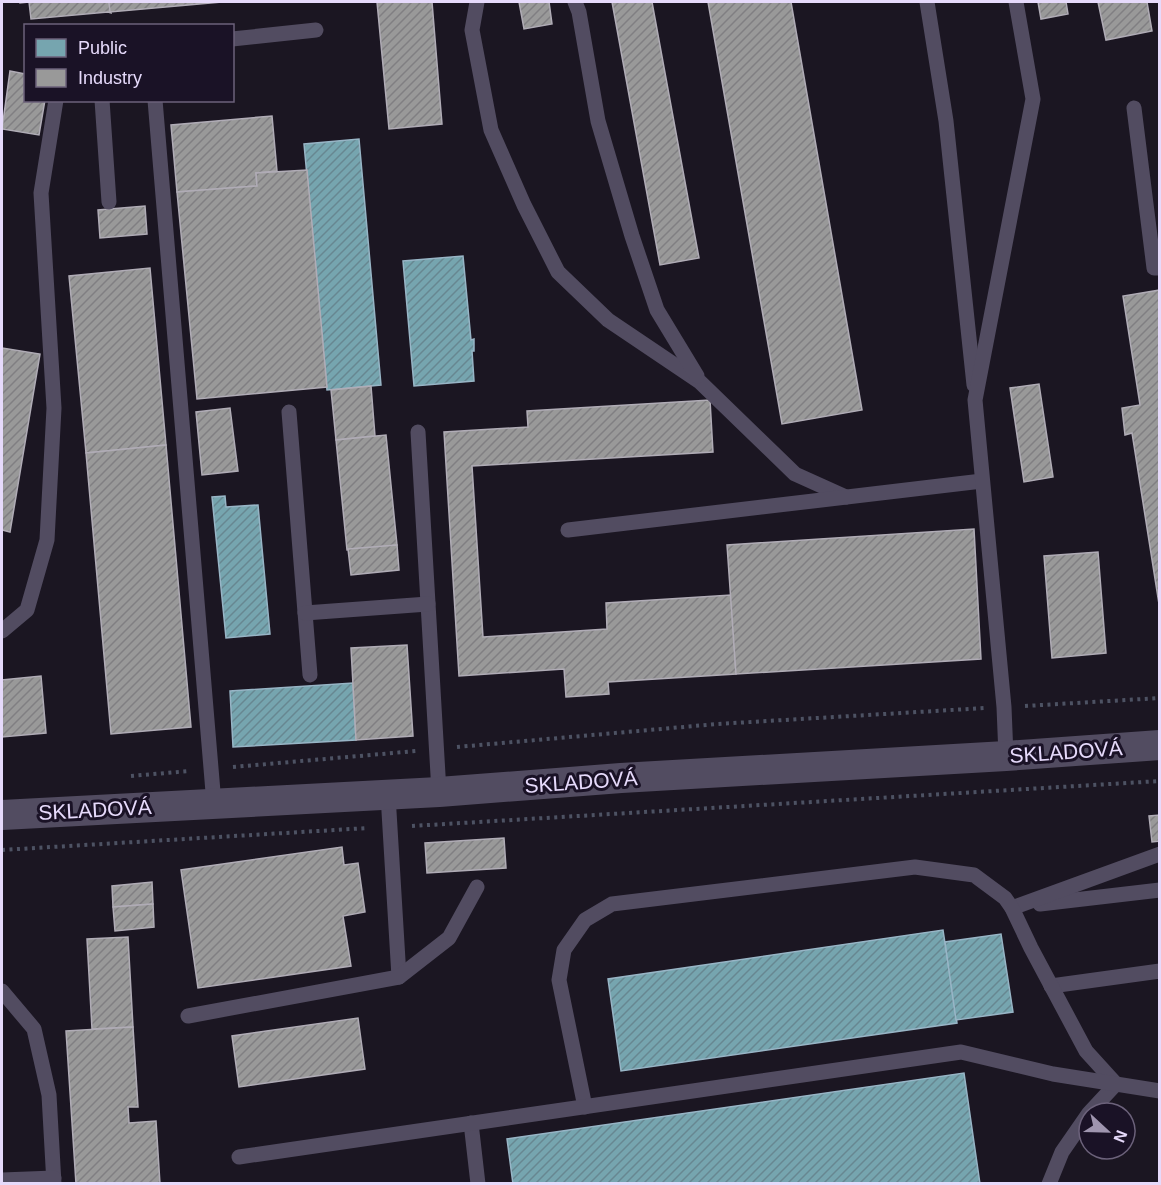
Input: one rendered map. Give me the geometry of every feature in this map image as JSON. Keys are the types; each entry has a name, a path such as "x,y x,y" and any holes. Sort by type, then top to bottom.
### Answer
{"street":[{"name":"SKLADOVÁ","path":"2,815 439,792 621,778 1160,745"}],"lane":[{"path":"477,2 472,30 490,130 558,272 608,320 700,382 795,474 846,497"},
{"path":"575,2 579,12 598,121 632,237 657,310 700,382"},
{"path":"927,2 946,121 975,400 1004,707 1006,756"},
{"path":"975,400 1033,99 1016,2"},
{"path":"234,39 316,30"},
{"path":"2,631 27,610 46,540 54,408 41,193 56,102"},
{"path":"102,102 109,202"},
{"path":"155,102 214,804"},
{"path":"1134,108 1154,268 1160,268"},
{"path":"289,412 310,675"},
{"path":"418,432 439,792"},
{"path":"568,530 982,481"},
{"path":"305,613 428,604"},
{"path":"388,795 399,977"},
{"path":"1012,908 1160,854"},
{"path":"585,1107 559,980 564,950 585,920 612,904 915,867 974,875 1005,898 1086,1051 1116,1084"},
{"path":"188,1017 399,977 449,938 477,887"},
{"path":"1012,908 1160,890"},
{"path":"1051,986 1160,971"},
{"path":"2,991 34,1029 49,1095 54,1181 2,1180"},
{"path":"239,1157 961,1052 1053,1074 1160,1091"},
{"path":"1049,1184 1062,1152 1089,1113 1116,1084"},
{"path":"471,1123 478,1184"}],"path":[{"path":"130,776 717,724 1160,698"},
{"path":"2,850 1160,781"}],"building: Public":[{"path":"359,139 381,385 327,390 304,144"},
{"path":"463,256 471,340 474,339 474,351 472,351 474,381 414,386 403,261"},
{"path":"225,496 226,507 258,505 270,634 226,638 212,497"},
{"path":"353,683 356,740 233,747 230,691"},
{"path":"943,930 957,1023 621,1071 608,979"},
{"path":"1001,934 1013,1012 956,1020 945,942"},
{"path":"964,1073 980,1184 513,1184 507,1139"}],"building: Industry":[{"path":"29,2 109,2 111,13 31,19"},
{"path":"109,2 222,2 110,12"},
{"path":"377,2 432,2 442,124 389,129"},
{"path":"519,2 549,2 552,24 524,29"},
{"path":"612,2 652,2 699,258 660,265"},
{"path":"708,2 791,2 862,410 782,424"},
{"path":"1038,2 1066,2 1068,14 1041,19"},
{"path":"1098,2 1147,2 1152,31 1106,40"},
{"path":"10,71 24,74 24,102 45,102 39,135 2,129"},
{"path":"272,116 277,171 256,173 257,186 177,192 171,125"},
{"path":"307,170 327,387 197,399 177,192 257,186 256,173"},
{"path":"145,206 147,234 100,238 98,210"},
{"path":"150,268 166,445 86,453 69,276"},
{"path":"1160,290 1159,604 1132,433 1125,435 1122,408 1140,405 1123,296"},
{"path":"2,348 40,354 10,532 2,530"},
{"path":"1039,384 1053,477 1024,482 1010,388"},
{"path":"371,386 375,436 336,440 331,390"},
{"path":"710,400 713,452 472,466 483,637 607,629 606,603 731,595 736,674 608,682 609,694 566,697 564,669 459,676 444,432 528,427 527,411"},
{"path":"230,408 238,471 202,475 196,412"},
{"path":"386,435 397,545 347,550 336,440"},
{"path":"166,445 191,727 111,734 86,453"},
{"path":"974,529 981,659 736,674 727,545"},
{"path":"397,545 399,570 351,575 348,549"},
{"path":"1098,552 1106,653 1052,658 1044,556"},
{"path":"407,645 413,736 356,740 351,648"},
{"path":"41,676 46,733 2,737 2,680"},
{"path":"1160,815 1160,841 1152,842 1149,816"},
{"path":"504,838 506,868 427,873 425,843"},
{"path":"342,847 344,865 358,863 365,912 343,916 351,966 198,988 181,870"},
{"path":"152,882 153,904 113,907 112,886"},
{"path":"153,904 154,927 115,931 113,907"},
{"path":"128,937 133,1027 92,1029 87,939"},
{"path":"358,1018 365,1069 239,1087 232,1036"},
{"path":"133,1027 138,1107 128,1107 129,1123 156,1121 160,1184 76,1184 66,1031"}]}
